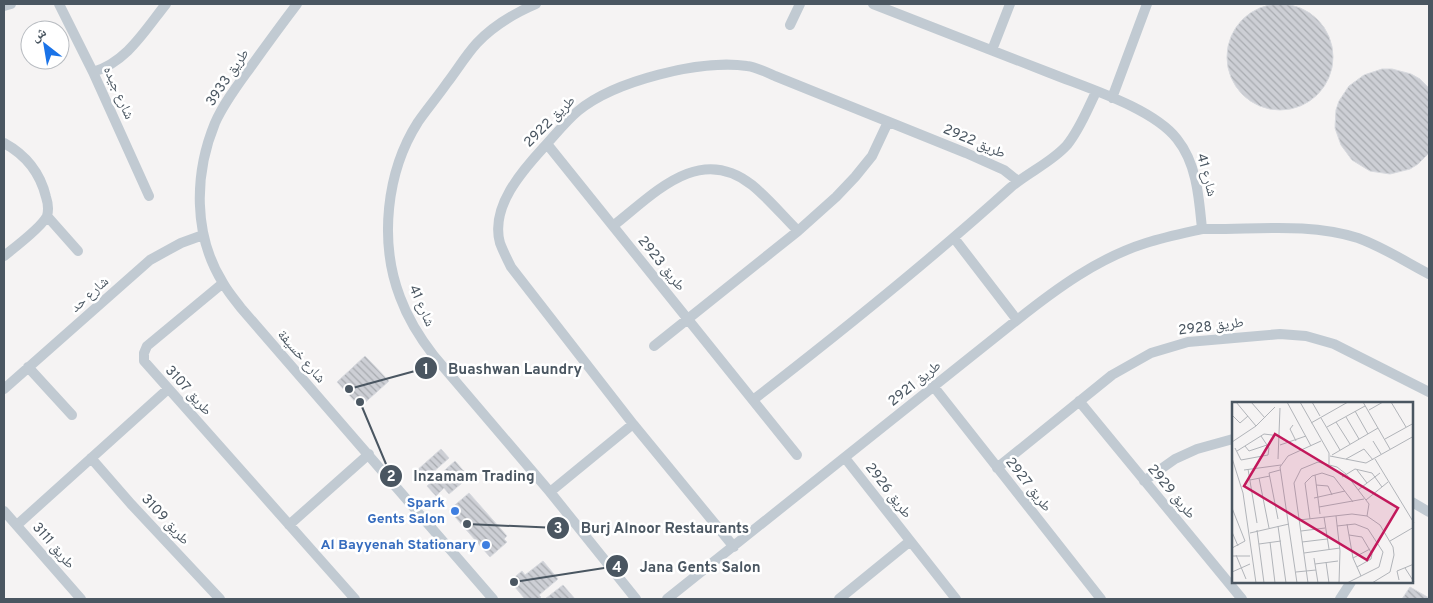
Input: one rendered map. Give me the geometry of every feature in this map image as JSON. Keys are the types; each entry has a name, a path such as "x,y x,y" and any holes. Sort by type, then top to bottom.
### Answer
{"street":[{"path":"4,6 11,4"},
{"name":"شارع جيده","path":"59,4 93,72 149,196"},
{"path":"93,72 106,68 121,58 166,4"},
{"name":"طريق 3933","path":"203,236 200,178 206,149 216,122 230,96 296,4"},
{"name":"شارع 41","path":"536,4 506,20 477,44 418,123 405,146 390,197 389,250 399,296 420,338 550,492 636,599"},
{"path":"790,25 800,4"},
{"name":"شارع 41","path":"873,4 1112,98 1159,121 1178,140 1192,164 1199,196 1202,229"},
{"path":"992,50 1010,4"},
{"path":"1112,98 1147,4"},
{"name":"طريق 2922","path":"734,547 633,424 511,267 500,242 498,224 502,206 528,164 577,112 599,97 627,85 677,71 699,66 726,64 748,66 888,122 1004,170 1018,181"},
{"path":"753,400 954,238 1018,181 1050,160 1066,145 1080,126 1096,92"},
{"path":"654,346 798,231 836,197 856,177 872,156 888,122"},
{"path":"4,143 26,159 39,176 48,204 47,216 39,226 4,256"},
{"name":"طريق 2923","path":"547,144 797,455"},
{"path":"613,226 672,180 693,171 717,168 734,174 752,185 798,231"},
{"path":"47,216 78,251"},
{"path":"1202,229 1297,228 1337,233 1359,239 1429,274"},
{"name":"طريق 2921","path":"667,599 1017,320 1065,284 1113,256 1146,242 1202,229"},
{"name":"شارع خسيفة","path":"203,236 210,258 223,283 256,326 493,599"},
{"name":"شارع حد","path":"4,389 150,260 181,243 203,236"},
{"path":"954,238 1017,320"},
{"name":"طريق 3107","path":"223,283 145,349 143,357 146,365 355,599"},
{"name":"طريق 2928","path":"997,468 1079,401 1126,366 1140,358 1164,349 1201,340 1280,334 1306,336 1334,344 1428,389"},
{"path":"28,367 72,415"},
{"name":"طريق 2927","path":"934,386 1101,599"},
{"path":"17,525 168,389"},
{"name":"طريق 2929","path":"1079,401 1242,599"},
{"path":"550,492 633,424"},
{"path":"1144,481 1175,459 1197,449 1232,439"},
{"path":"290,525 369,454"},
{"name":"طريق 3109","path":"91,458 131,504 220,599"},
{"name":"طريق 2926","path":"845,458 909,542 956,599"},
{"path":"1413,503 1429,512"},
{"name":"طريق 3111","path":"4,511 81,599"},
{"path":"840,599 909,542"},
{"path":"1340,599 1350,583"}],"building":[{"path":"1280,4 1300,8 1317,20 1329,37 1333,57 1329,77 1317,94 1300,106 1280,110 1260,106 1243,94 1231,77 1227,57 1231,37 1243,20 1260,8"},
{"path":"1382,69 1392,69 1411,74 1420,79 1429,88 1429,153 1410,169 1390,174 1370,171 1352,160 1341,145 1335,128 1336,110 1339,101 1349,86 1364,75"},
{"path":"365,356 389,381 360,407 337,382"},
{"path":"441,449 449,458 423,481 415,472"},
{"path":"455,461 469,477 449,494 444,488 436,496 427,486"},
{"path":"469,493 507,536 504,539 507,542 490,557 449,510"},
{"path":"543,561 558,579 539,595 541,597 539,599 525,599 510,581 522,571 525,575"},
{"path":"563,585 575,599 545,599"},
{"path":"1410,587 1429,598 1429,599 1402,599"}],"place":[{"name":"Buashwan Laundry","path":"349,389"},
{"name":"Inzamam Trading","path":"360,402"},
{"name":"Spark Gents Salon","path":"455,511"},
{"name":"Burj Alnoor Restaurants","path":"467,524"},
{"name":"Al Bayyenah Stationary","path":"486,545"},
{"name":"Jana Gents Salon","path":"514,582"}]}
